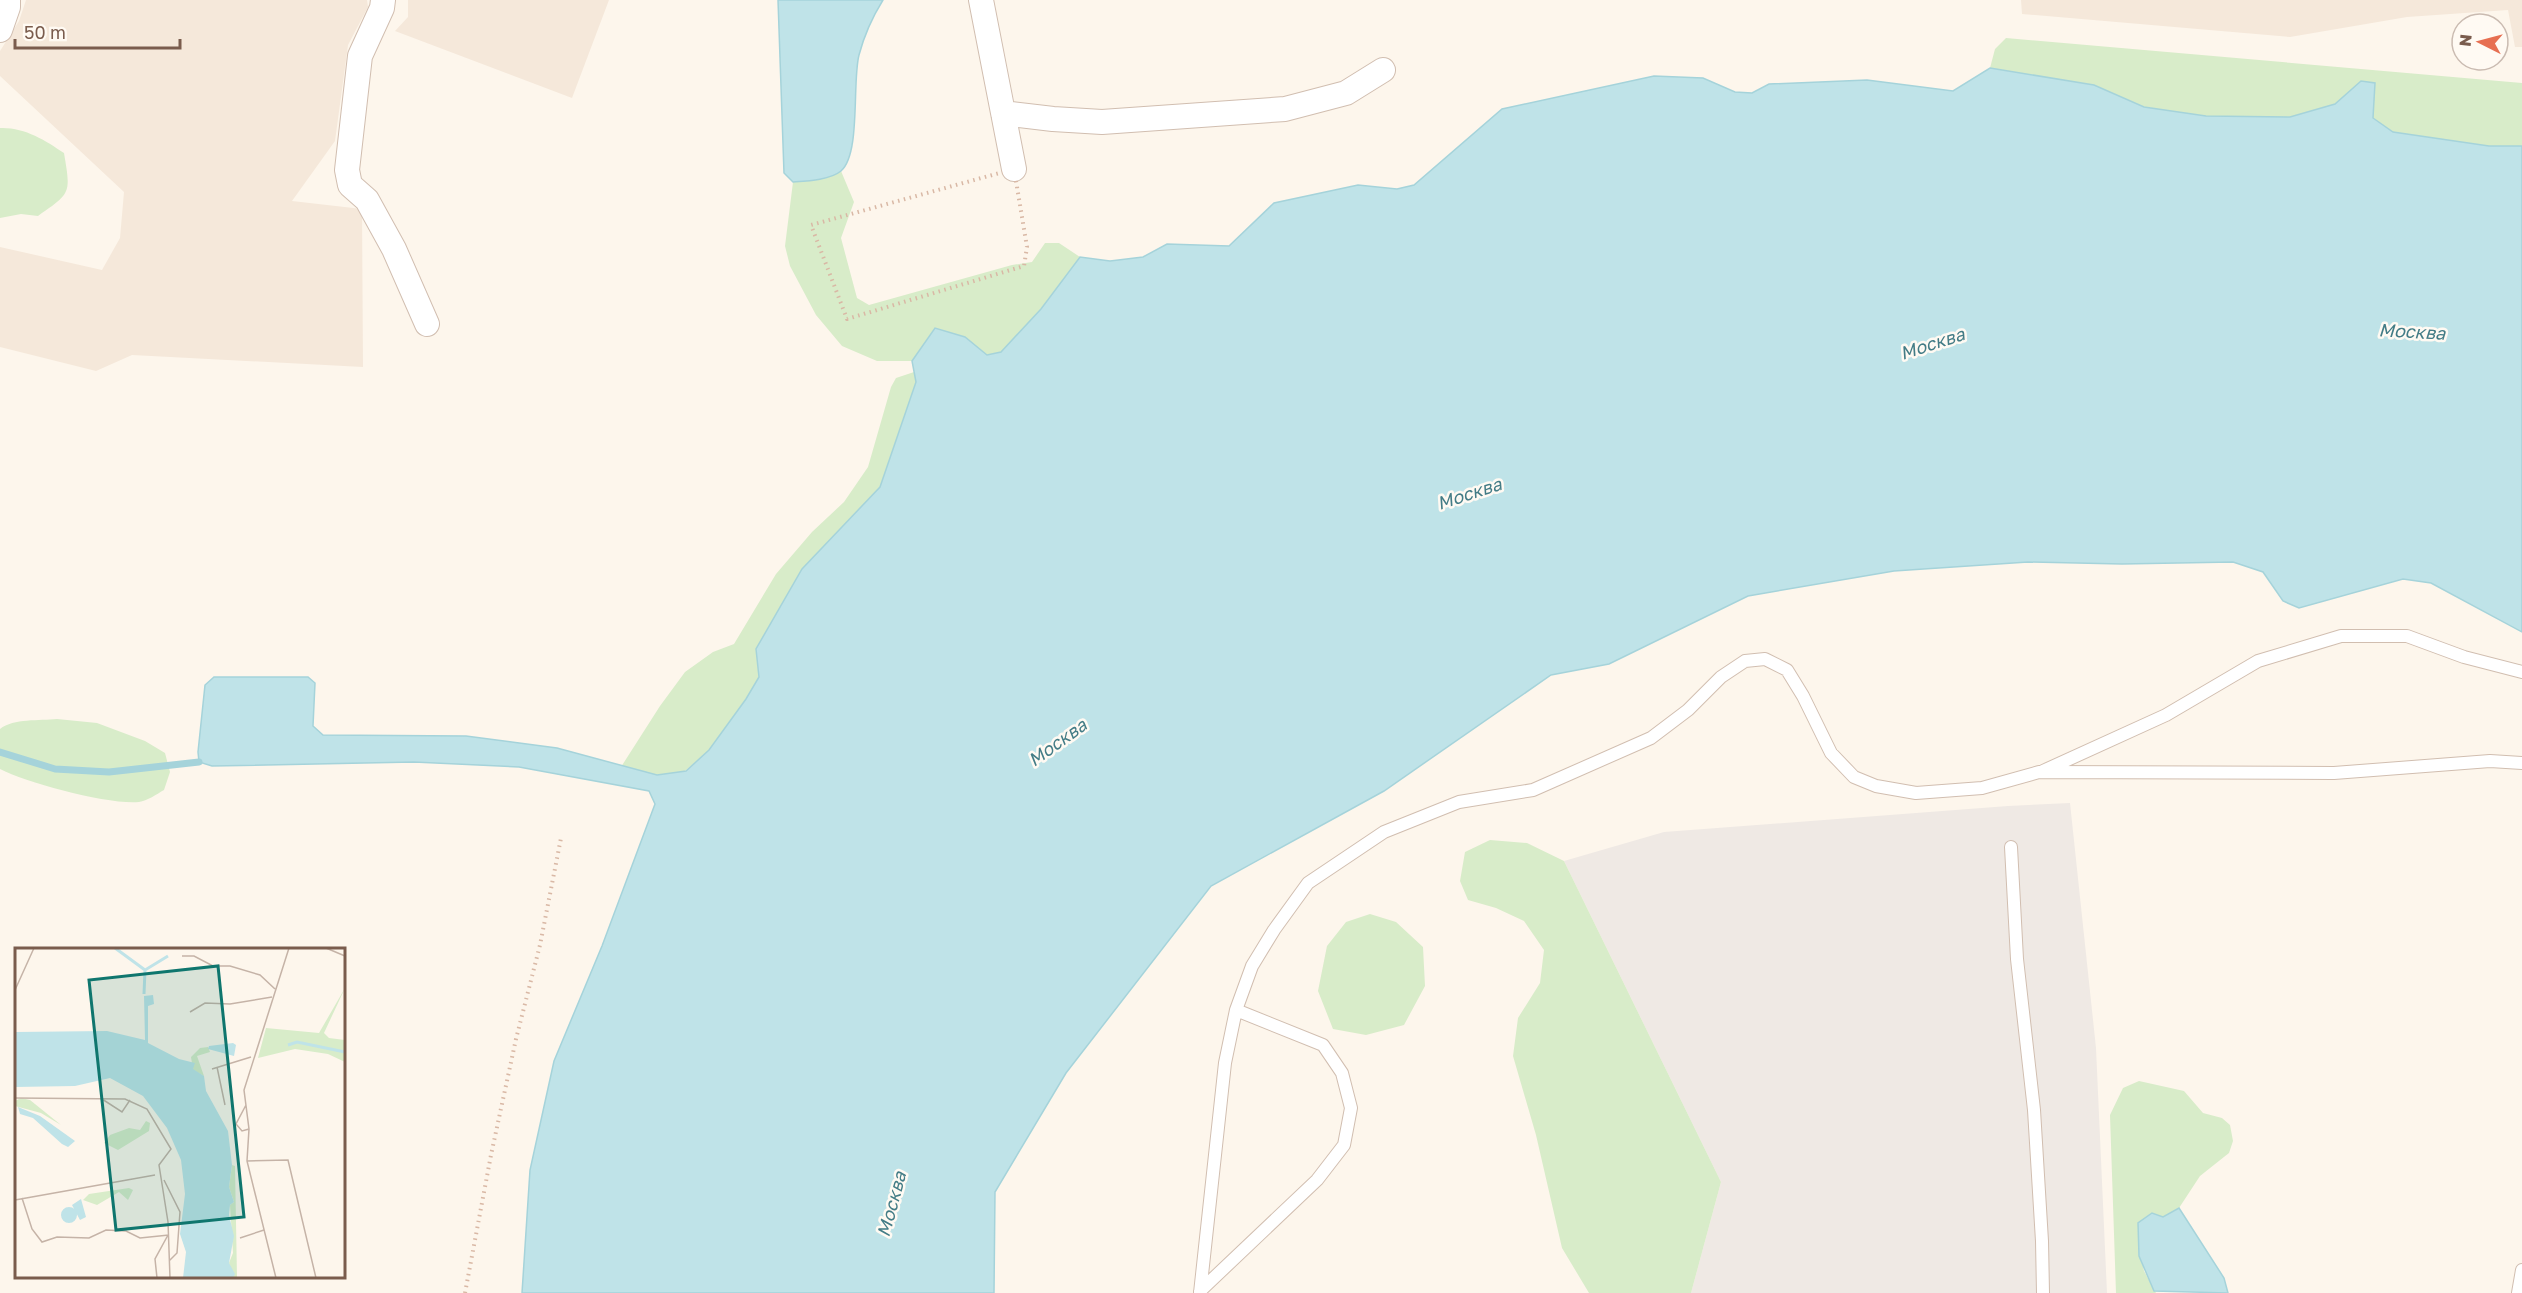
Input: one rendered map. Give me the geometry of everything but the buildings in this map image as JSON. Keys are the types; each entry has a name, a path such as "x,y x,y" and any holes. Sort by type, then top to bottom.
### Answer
{"street":[{"path":"0,30 8,8 8,0"},
{"path":"383,0 382,9 360,56 348,170 350,185 367,200 394,249 428,324"},
{"path":"981,0 1014,169"},
{"path":"1003,113 1102,122 1285,109 1347,93 1383,70"}],"lane":[{"path":"1200,1292 1225,1064 1236,1010 1252,966 1274,930 1308,883 1383,832 1459,802 1533,790 1651,738 1688,710 1721,677 1745,661 1765,659 1787,670 1803,696 1831,753 1854,777 1876,786 1916,793 1982,788 2039,772 2166,715 2258,661 2341,636 2407,636 2464,657 2522,672"},
{"path":"2039,772 2334,773 2490,761 2522,763"},
{"path":"2011,847 2017,959 2034,1110 2043,1241 2043,1293"},
{"path":"1200,1292 1317,1180 1344,1145 1351,1108 1342,1073 1323,1045 1236,1010"},
{"path":"2518,1293 2522,1270"}],"path":[{"path":"1014,169 1027,247 1024,266 847,319 810,225 1014,169"},
{"path":"465,1293 491,1155 516,1039 540,945 561,838"}],"shaded area":[{"path":"26,0 367,0 368,7 348,45 335,141 292,201 362,209 363,367 132,355 96,371 0,347 0,247 102,270 120,238 124,192 0,76 0,51 19,21"},
{"path":"408,0 609,0 572,98 395,31 408,17"},
{"path":"2021,0 2522,0 2522,47 2515,47 2508,10 2450,12 2450,14 2407,17 2290,37 2022,14"},
{"path":"2070,803 2096,1048 2107,1293 1691,1293 1721,1182 1564,861 1664,832"}],"green space":[{"path":"2006,38 2522,83 2522,146 2489,146 2393,132 2373,118 2335,104 2290,117 2206,116 2144,107 2094,85 1990,68 1995,49"},
{"path":"0,128 26,132 64,153 68,177 66,191 63,197 38,216 21,214 0,218"},
{"path":"841,171 854,202 841,238 857,298 869,305 1012,265 1032,262 1045,243 1059,243 1080,257 1041,309 1001,352 987,355 965,337 935,328 912,361 877,361 842,346 816,315 790,266 785,246 793,182 815,180"},
{"path":"914,372 916,382 880,487 802,570 756,649 759,677 709,750 685,771 657,775 621,767 685,672 713,652 734,644 776,574 812,532 844,502 868,467 891,387 896,378"},
{"path":"57,719 97,723 145,741 165,753 170,772 164,790 139,802 108,800 48,786 0,769 0,729 12,723"},
{"path":"1490,840 1527,843 1564,861 1721,1182 1691,1293 1589,1293 1562,1248 1536,1135 1513,1056 1518,1018 1540,983 1544,950 1524,921 1496,908 1468,900 1460,881 1465,852"},
{"path":"1370,914 1396,922 1423,947 1425,986 1404,1025 1366,1035 1333,1029 1318,991 1327,946 1346,922"},
{"path":"2139,1081 2184,1091 2203,1113 2222,1118 2230,1125 2233,1141 2229,1153 2200,1176 2179,1208 2163,1217 2138,1239 2144,1271 2156,1293 2116,1293 2110,1115 2123,1088"}],"water":[{"path":"778,0 883,0 869,26 859,55 854,134 847,162 841,171 825,178 793,182 784,173"},
{"name":"Москва","path":"1990,68 2094,85 2144,107 2206,116 2290,117 2335,104 2361,81 2375,83 2373,118 2393,132 2489,146 2522,146 2522,632 2431,583 2403,579 2299,608 2283,601 2263,572 2233,562 2122,564 2028,562 1894,571 1748,596 1609,664 1551,675 1384,791 1211,886 1066,1073 995,1192 994,1293 522,1293 530,1170 554,1061 602,946 655,804 649,791 519,767 414,762 212,766 199,762 205,685 214,677 308,677 315,683 313,726 323,735 466,736 557,748 657,775 686,771 709,750 759,677 756,649 802,569 880,487 916,382 912,361 935,328 965,337 987,355 1001,352 1041,309 1080,257 1110,261 1143,257 1167,244 1229,246 1274,203 1358,185 1397,189 1414,185 1502,109 1654,76 1703,78 1735,92 1752,93 1769,84 1867,80 1953,91"},
{"path":"2179,1208 2224,1278 2228,1293 2154,1291 2139,1256 2138,1223 2152,1213 2163,1217"}],"waterway":[{"path":"0,752 55,769 109,772 199,762"}]}
